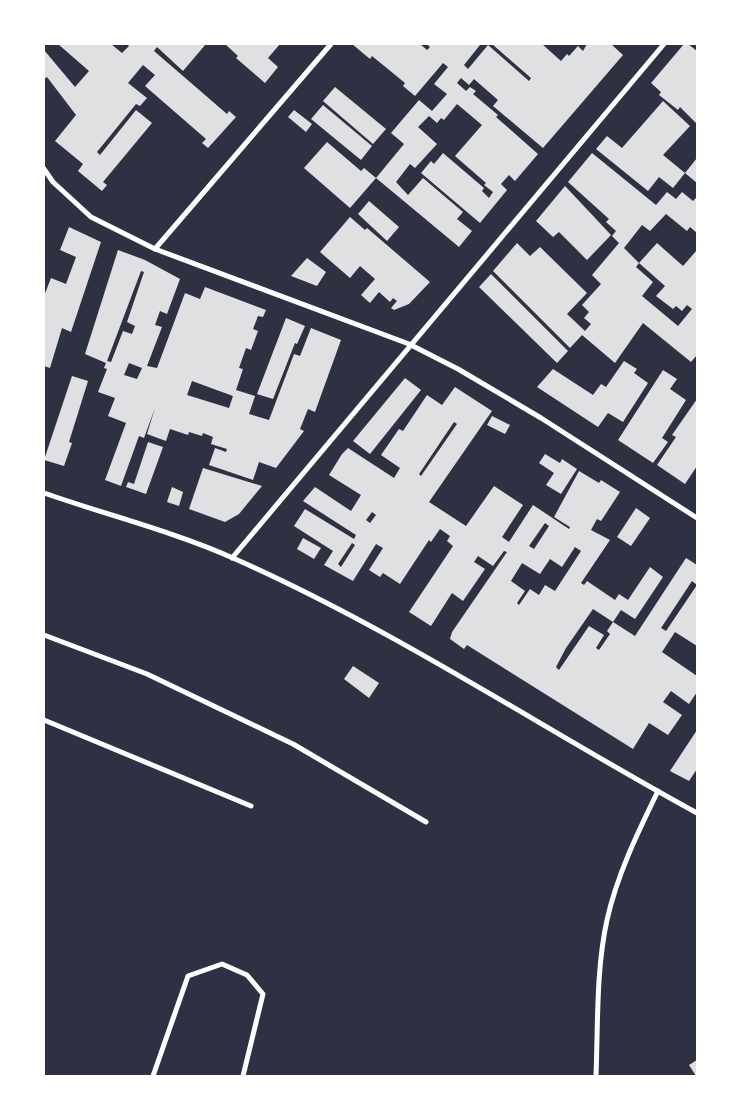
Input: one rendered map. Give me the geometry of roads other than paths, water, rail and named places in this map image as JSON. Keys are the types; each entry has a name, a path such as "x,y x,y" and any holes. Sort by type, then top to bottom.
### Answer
{"street":[{"path":"156,249 331,44"},
{"path":"232,558 409,344 664,44"},
{"path":"44,169 53,182 91,217 156,249 409,344 458,369 541,418 697,518"},
{"path":"44,493 141,524 232,558 323,602 697,813"},
{"path":"44,635 147,674 293,744 426,822"},
{"path":"44,720 251,806"},
{"path":"596,1076 601,962 608,919 622,871 658,791"},
{"path":"153,1076 188,976 222,964 247,975 262,994 243,1076"}]}
